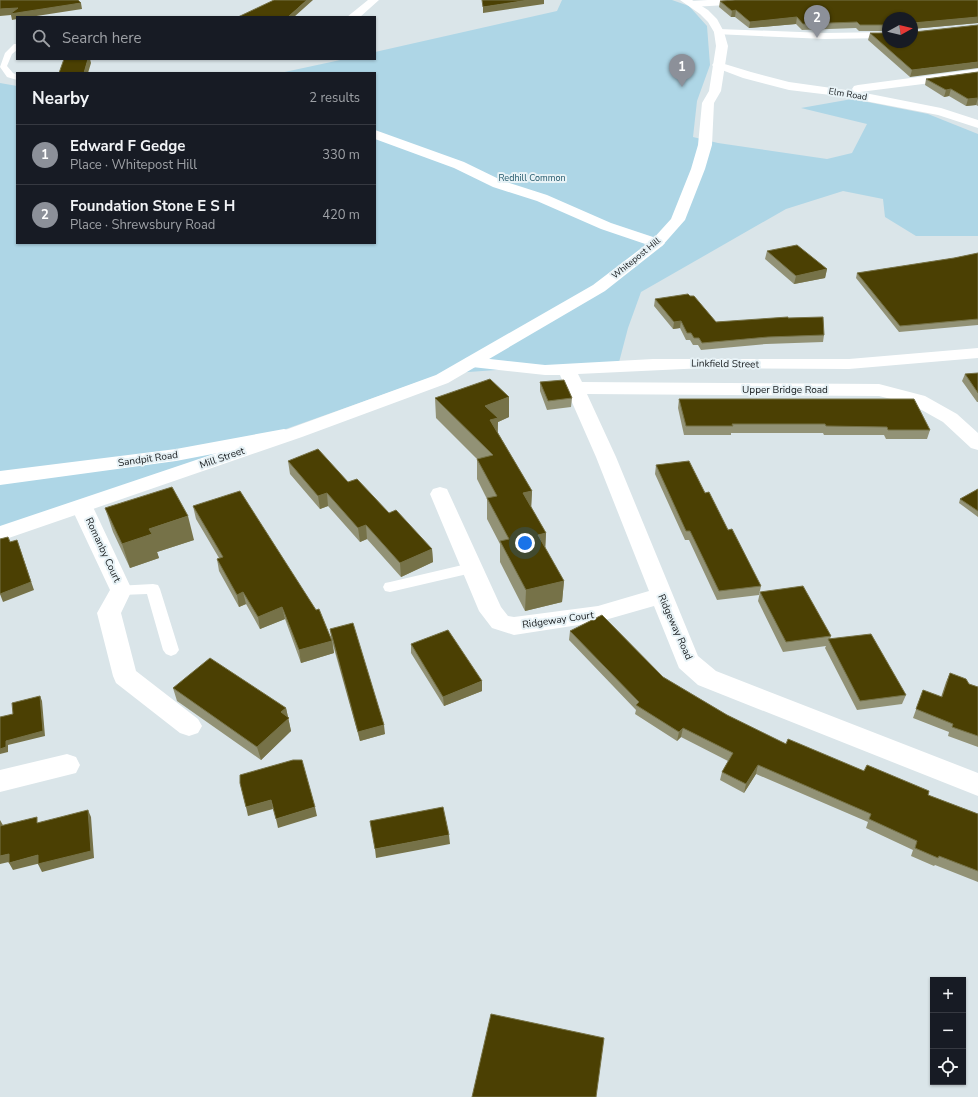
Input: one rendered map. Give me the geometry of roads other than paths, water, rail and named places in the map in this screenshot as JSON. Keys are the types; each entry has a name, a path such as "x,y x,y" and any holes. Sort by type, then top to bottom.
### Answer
{"street":[{"path":"354,16 361,12 374,0"},
{"path":"689,2 762,0"},
{"name":"Whitepost Hill","path":"442,379 599,288 656,243 678,220 698,169 705,145 708,103 715,91 722,46 719,32 714,20 689,2"},
{"path":"719,32 841,36 882,35"},
{"name":"Elm Road","path":"718,65 747,75 789,86 839,92 941,112 978,124"},
{"path":"839,92 978,73"},
{"path":"376,134 459,165 498,184 542,198 606,226 656,243"},
{"name":"Linkfield Street","path":"472,362 545,370 571,379 705,363 849,364 978,353"},
{"name":"Mill Street","path":"0,534 295,433 442,379"},
{"name":"Upper Bridge Road","path":"571,379 879,390 918,400 950,418 978,444"},
{"name":"Ridgeway Road","path":"571,379 606,457 688,661 707,678 978,785"},
{"name":"Sandpit Road","path":"0,478 176,455 295,433"},
{"name":"Ridgeway Court","path":"440,494 491,611 500,622 514,626 598,614 661,596"},
{"name":"Romanby Court","path":"82,506 121,590 109,613 125,676 189,726"},
{"path":"0,781 68,765"}],"lane":[{"path":"16,47 9,53 3,66 10,76 16,78"},
{"path":"390,587 471,568"},
{"path":"121,590 153,589 172,650"}],"place":[{"name":"Foundation Stone E S H","path":"817,38"},
{"name":"Edward F Gedge","path":"682,87"}],"park label":[{"name":"Redhill Common","path":"532,178"}]}
